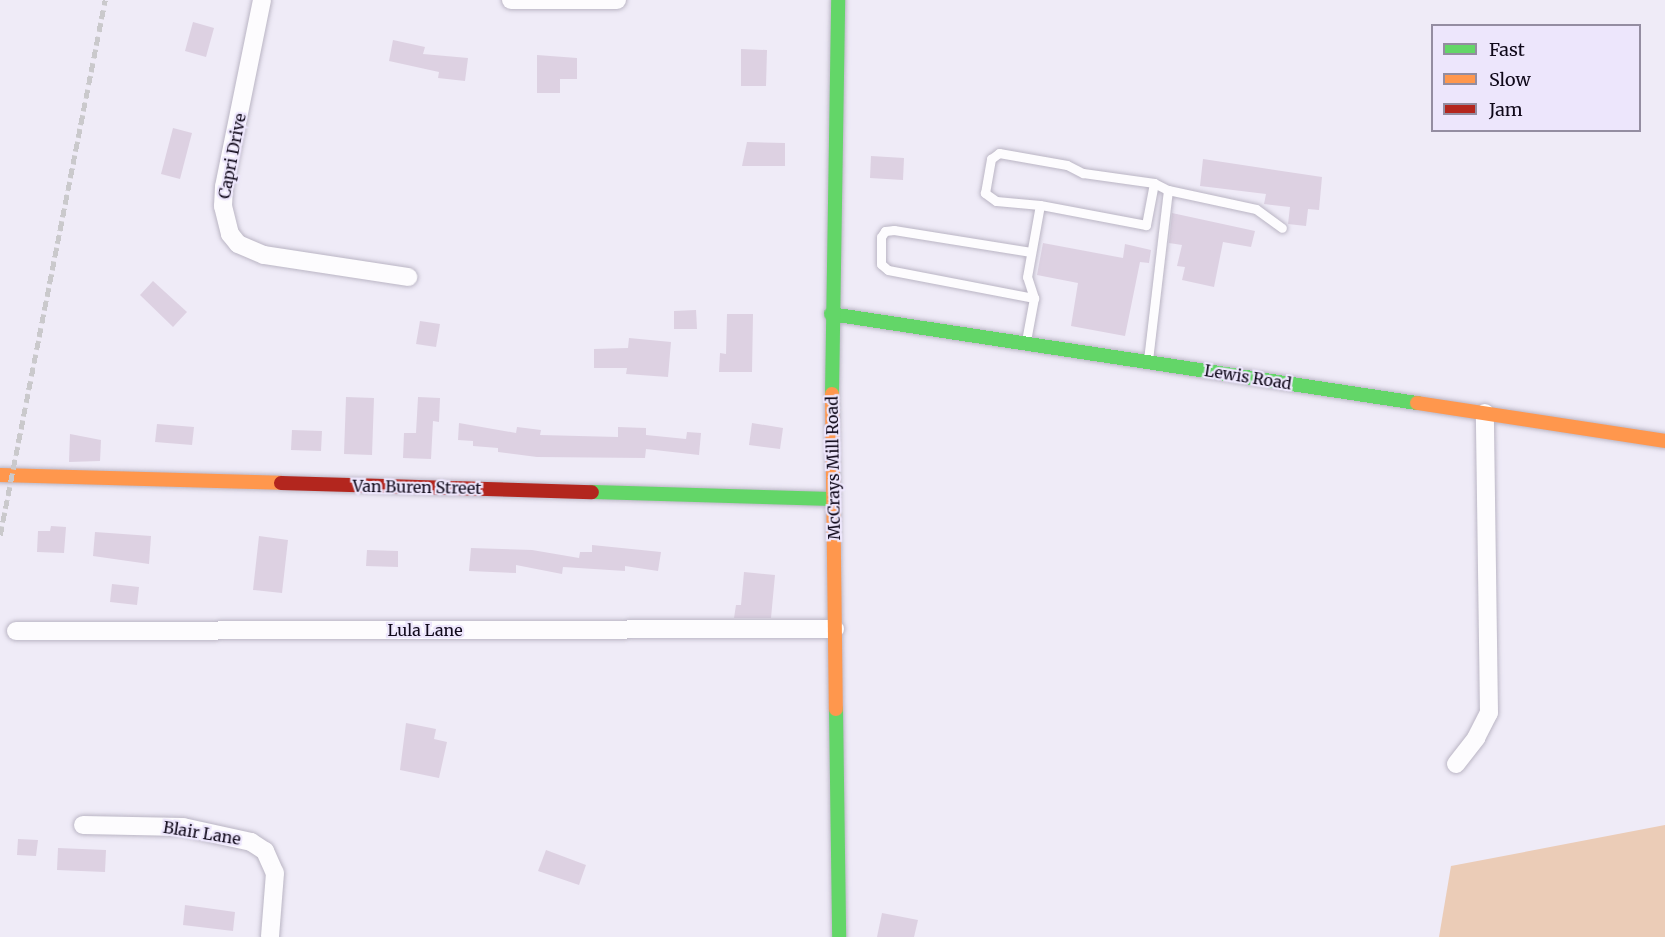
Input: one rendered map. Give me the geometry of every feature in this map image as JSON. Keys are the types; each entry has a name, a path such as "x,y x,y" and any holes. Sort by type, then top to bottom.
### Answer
{"street":[{"name":"Capri Drive","path":"262,0 224,187 223,206 230,234 238,244 264,255 408,278"},
{"path":"511,0 617,0"},
{"name":"McCrays Mill Road","path":"838,0 831,314 839,937"},
{"name":"Lewis Road","path":"831,314 1665,441"},
{"path":"1456,764 1476,738 1490,713 1485,413"},
{"name":"Van Buren Street","path":"0,475 833,499"},
{"name":"Lula Lane","path":"16,631 835,629"},
{"name":"Blair Lane","path":"83,825 183,827 251,842 265,851 275,873 270,937"}],"lane":[{"path":"1154,183 1146,225 1040,205 996,201 985,193 991,159 999,153 1068,165 1083,173 1154,183 1168,190 1256,209 1282,228"},
{"path":"1148,362 1168,190"},
{"path":"1026,344 1034,298 1026,277 1040,205"},
{"path":"1031,252 894,230 885,231 881,237 881,264 888,270 1034,298"}],"shaded area":[{"path":"1665,825 1665,937 1439,937 1451,866"}],"building":[{"path":"193,22 214,28 206,57 185,51"},
{"path":"393,40 425,47 423,54 468,58 465,81 438,78 439,72 389,61"},
{"path":"741,49 767,50 766,86 741,86"},
{"path":"537,55 577,58 577,79 560,79 560,93 537,93"},
{"path":"173,128 192,133 180,179 161,174"},
{"path":"747,142 785,143 785,166 742,166"},
{"path":"871,156 904,158 903,180 870,178"},
{"path":"1203,159 1322,177 1319,210 1308,209 1306,226 1288,224 1290,207 1264,204 1266,194 1200,186"},
{"path":"1172,213 1255,231 1251,247 1223,242 1214,287 1182,280 1185,267 1177,266 1182,245 1169,243"},
{"path":"1043,243 1123,258 1125,244 1151,250 1149,263 1140,262 1125,336 1071,326 1078,283 1037,275"},
{"path":"153,281 187,312 173,327 140,295"},
{"path":"696,310 697,329 674,329 674,311"},
{"path":"727,314 753,314 752,372 719,372 720,353 726,354"},
{"path":"420,321 440,324 436,347 416,344"},
{"path":"629,338 671,342 668,377 626,374 627,368 594,368 594,349 628,348"},
{"path":"346,397 374,398 372,455 344,454"},
{"path":"418,397 440,398 439,422 433,421 431,459 403,458 404,433 416,433"},
{"path":"459,423 516,433 517,427 541,430 540,435 618,437 618,427 646,428 646,435 686,439 687,432 701,433 699,455 646,449 645,458 537,457 498,452 498,448 473,446 473,441 458,440"},
{"path":"752,423 783,428 780,449 749,445"},
{"path":"157,424 194,427 192,445 155,442"},
{"path":"292,430 322,431 321,451 291,450"},
{"path":"70,434 101,440 100,461 69,462"},
{"path":"51,526 66,527 64,553 37,552 38,531 50,531"},
{"path":"95,532 151,536 149,564 93,556"},
{"path":"259,536 288,540 282,593 253,590"},
{"path":"592,545 661,552 658,571 625,566 625,571 563,567 562,574 516,565 516,573 469,571 471,548 532,550 579,558 580,552 592,552"},
{"path":"367,550 398,551 398,567 366,566"},
{"path":"744,572 775,575 771,618 734,618 736,605 741,605"},
{"path":"112,584 139,587 137,605 110,602"},
{"path":"406,723 436,729 434,739 447,742 439,778 400,770"},
{"path":"18,839 38,840 36,856 17,855"},
{"path":"58,848 106,850 105,872 57,870"},
{"path":"546,850 586,865 579,885 538,871"},
{"path":"185,905 235,912 233,931 183,925"},
{"path":"882,913 918,920 914,937 877,937"}],"railway":[{"path":"0,535 105,0"}],"traffic: fast":[{"path":"832,394 838,0"},
{"path":"831,314 1417,403"},
{"path":"592,492 833,499"},
{"path":"836,709 839,937"}],"traffic: slow":[{"path":"832,394 836,709"},
{"path":"1417,403 1665,441"},
{"path":"0,475 281,483"}],"traffic: jam":[{"path":"281,483 592,492"}]}
